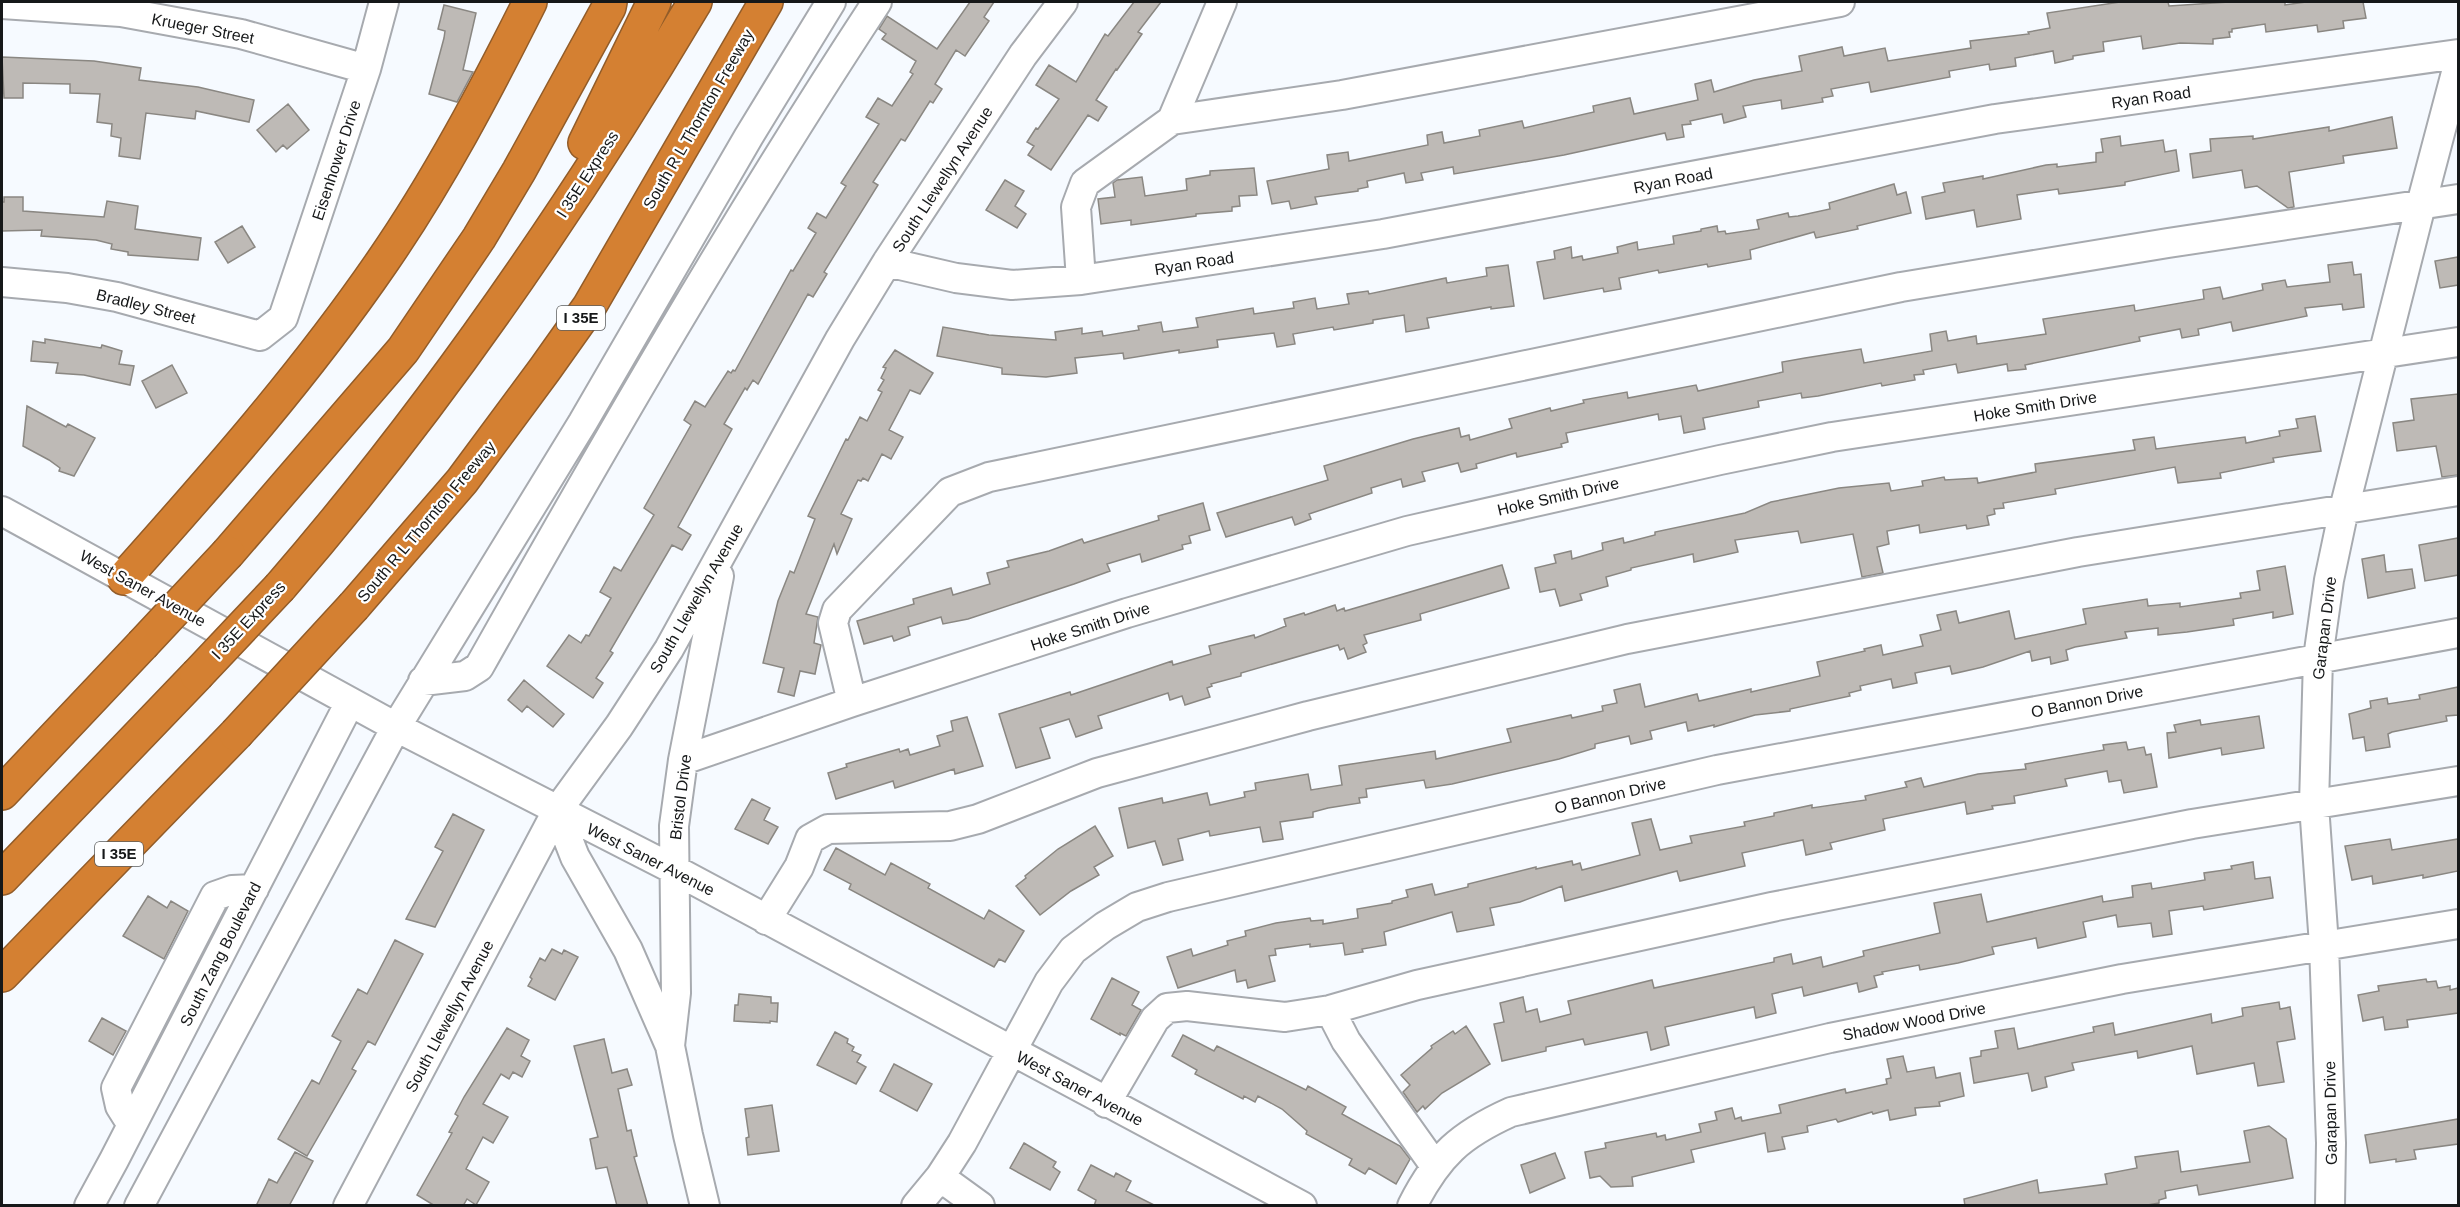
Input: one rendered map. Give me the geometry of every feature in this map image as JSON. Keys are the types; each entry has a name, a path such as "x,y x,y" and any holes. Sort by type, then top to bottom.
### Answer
{"highway":[{"path":"124,578 285,392 384,260 464,126 503,57 530,2"},
{"name":"I 35E Express","path":"472,343 585,145 654,2"},
{"name":"I 35E Express","path":"2,878 280,587 379,469 472,343 581,184 695,2"},
{"name":"South R L Thornton Freeway","path":"2,975 236,734 354,606 462,481 589,307 766,2"},
{"path":"2,793 228,553 403,350 490,219 610,3"}],"street":[{"name":"Eisenhower Drive","path":"283,318 366,69 384,2"},
{"path":"139,1206 396,727 583,422 749,136 831,2"},
{"path":"423,681 465,676 479,667 607,440 762,180 877,2"},
{"name":"South Llewellyn Avenue","path":"348,1206 557,811 619,726 669,649 840,339 887,262 1023,56 1063,2"},
{"path":"1172,120 1222,2"},
{"path":"1081,280 1076,207 1085,183 1172,120 1342,95 1840,2"},
{"name":"Krueger Street","path":"2,4 121,12 241,34 366,69"},
{"name":"Ryan Road","path":"887,262 956,278 1012,285 1081,280 1383,234 1995,119 2458,54"},
{"name":"Garapan Drive","path":"2330,1206 2331,1143 2324,945 2314,805 2318,658 2329,580 2344,509 2458,65"},
{"path":"852,702 833,623 837,610 950,492 989,477 1901,287 2458,199"},
{"name":"Bradley Street","path":"2,282 67,288 117,297 260,336 283,318"},
{"name":"Hoke Smith Drive","path":"683,760 852,702 1128,613 1407,531 1832,437 2458,342"},
{"path":"766,920 799,867 810,839 828,829 950,825 978,819 1097,773 1308,716 1627,639 2078,552 2458,491"},
{"name":"West Saner Avenue","path":"2,511 396,727 673,869 1302,1206"},
{"name":"Bristol Drive","path":"670,1046 676,993 674,826 683,760 723,552"},
{"name":"O Bannon Drive","path":"916,1206 940,1177 962,1143 1049,982 1073,951 1106,926 1137,907 1168,897 1717,770 2458,633"},
{"name":"South Zang Boulevard","path":"93,1198 350,702"},
{"path":"1106,1103 1155,1019 1167,1008 1187,1006 1285,1017 1330,1010 1417,985 1772,908 2192,824 2458,780"},
{"name":"Bristol Drive","path":"557,811 575,857 628,950 670,1046 705,1206"},
{"path":"132,1125 120,1106 116,1088 163,995 215,896 232,890 254,889"},
{"name":"Shadow Wood Drive","path":"1412,1206 1435,1166 1454,1145 1482,1125 1511,1112 1544,1103 1830,1038 2121,979 2458,924"},
{"path":"163,995 233,1029"},
{"path":"1330,1010 1346,1041 1435,1166"},
{"path":"940,1177 980,1206"},
{"path":"93,1198 125,1206"}],"building":[{"path":"970,2 994,2 984,17 989,21 965,56 956,50 935,84 942,89 933,103 930,101 905,141 901,139 873,182 878,185 824,272 827,274 813,297 808,294 758,384 753,380 747,390 745,388 724,424 732,429 678,527 691,535 682,550 672,545 610,651 613,653 596,678 603,683 593,698 547,666 569,635 581,643 586,635 589,636 611,598 600,592 614,567 621,571 654,515 644,508 691,425 684,420 695,401 705,407 728,371 731,373 735,371 791,270 793,271 816,233 808,228 817,213 826,218 846,186 841,183 879,124 866,117 878,98 892,106 913,74 910,72 916,61 882,39 886,34 879,29 887,16 937,49"},
{"path":"1134,2 1161,2 1138,32 1142,34 1096,100 1107,107 1098,121 1088,115 1051,170 1028,155 1034,146 1027,142 1059,99 1036,85 1049,65 1076,82 1105,34 1108,36"},
{"path":"2120,2 2168,2 2169,6 2229,2 2285,2 2285,5 2306,2 2363,2 2366,18 2343,21 2344,28 2318,32 2317,25 2266,32 2265,24 2232,29 2232,32 2229,32 2230,37 2213,39 2213,44 2180,43 2143,49 2141,36 2103,42 2104,51 2073,56 2073,59 2055,63 2053,51 2015,58 2016,66 1990,70 1989,64 1949,71 1950,77 1871,92 1869,82 1831,89 1833,96 1822,98 1823,102 1782,109 1781,100 1743,106 1746,117 1724,123 1722,114 1682,125 1684,137 1667,140 1665,133 1564,155 1454,174 1453,167 1421,173 1423,180 1406,183 1404,173 1367,181 1368,187 1358,189 1358,191 1315,197 1317,204 1291,209 1289,201 1272,204 1267,181 1329,169 1327,155 1348,152 1349,161 1428,145 1427,135 1442,132 1444,143 1480,136 1479,130 1522,121 1524,128 1594,112 1593,106 1630,98 1634,114 1698,100 1695,84 1711,80 1714,92 1754,80 1802,71 1799,56 1842,47 1844,56 1885,48 1888,61 1971,48 1970,41 2029,34 2028,32 2050,28 2047,13"},
{"path":"444,5 476,13 463,70 473,72 457,102 429,94 444,38 445,31 438,29"},
{"path":"2,57 94,61 141,68 139,80 198,87 254,100 249,122 196,111 195,119 146,113 140,159 119,156 121,138 111,136 112,124 97,122 100,94 70,93 70,84 23,83 23,98 4,98"},
{"path":"288,104 309,130 287,149 283,145 276,152 257,130"},
{"path":"2392,117 2397,148 2343,156 2344,163 2289,172 2294,207 2288,208 2257,186 2245,188 2242,170 2193,178 2190,154 2211,151 2210,139 2253,136 2253,139 2329,127 2329,131"},
{"path":"2120,136 2121,146 2163,140 2165,152 2176,150 2179,171 2125,182 2125,185 2059,194 2058,189 2017,195 2021,219 1977,227 1974,210 1926,219 1922,197 1945,192 1943,183 1983,176 1983,179 2046,165 2057,164 2057,167 2096,162 2096,153 2103,152 2101,139"},
{"path":"1254,168 1257,195 1239,196 1240,206 1232,207 1232,211 1196,214 1196,216 1131,225 1131,220 1101,224 1098,199 1115,197 1113,183 1117,180 1142,177 1145,196 1187,190 1186,179 1210,175 1210,171"},
{"path":"1005,180 1024,191 1015,206 1026,214 1017,228 986,210"},
{"path":"1894,184 1897,195 1906,192 1911,213 1857,226 1858,229 1816,238 1814,232 1750,250 1751,259 1659,273 1658,270 1619,278 1621,289 1604,292 1603,288 1544,299 1537,262 1555,259 1554,251 1571,247 1572,258 1582,256 1583,260 1618,253 1617,247 1637,242 1638,250 1674,244 1673,236 1717,226 1718,232 1725,231 1726,234 1759,229 1757,220 1788,213 1789,217 1830,209 1829,203"},
{"path":"4,197 23,197 23,211 104,217 107,201 138,206 135,229 201,238 198,260 128,255 128,252 111,249 112,244 96,240 41,236 42,230 2,231"},
{"path":"242,226 255,247 228,263 215,242"},
{"path":"2458,257 2458,285 2440,288 2435,261"},
{"path":"2352,262 2354,275 2361,274 2364,307 2343,310 2342,304 2305,308 2307,316 2233,331 2231,322 2198,329 2199,335 2182,338 2180,329 2139,337 2140,341 2025,365 2026,369 2008,371 2007,364 1958,373 1956,364 1923,370 1924,374 1914,375 1915,380 1882,386 1881,383 1818,396 1802,398 1801,393 1758,401 1759,407 1703,418 1705,429 1684,433 1681,416 1659,420 1658,414 1566,433 1568,442 1561,444 1562,447 1517,457 1516,453 1476,464 1477,468 1461,472 1458,463 1422,472 1425,481 1403,487 1401,479 1371,488 1372,493 1309,514 1311,519 1295,525 1292,517 1226,537 1217,513 1328,480 1324,466 1413,439 1459,428 1461,437 1469,435 1470,440 1512,428 1509,419 1550,408 1551,411 1584,403 1583,400 1627,392 1628,398 1696,385 1698,391 1783,372 1782,362 1861,349 1864,363 1932,351 1930,334 1946,331 1948,341 1976,336 1977,344 2046,334 2043,319 2134,305 2135,311 2204,299 2203,290 2220,287 2223,299 2263,290 2262,284 2285,280 2287,287 2330,282 2328,265"},
{"path":"1508,265 1514,306 1491,309 1491,307 1427,318 1429,328 1406,332 1404,315 1334,330 1333,327 1293,334 1295,344 1277,347 1274,333 1217,340 1218,347 1179,353 1179,350 1124,359 1123,353 1075,358 1077,373 1046,377 1002,374 1002,368 937,356 943,327 989,335 1056,340 1055,332 1082,328 1082,334 1102,331 1103,336 1139,330 1138,326 1161,322 1163,332 1198,327 1196,318 1253,308 1254,314 1294,308 1293,302 1315,298 1317,309 1349,304 1347,294 1368,291 1369,294 1446,278 1447,283 1487,276 1486,268"},
{"path":"45,339 101,348 102,345 122,351 119,364 134,366 130,385 84,375 56,373 58,363 31,361 33,341 45,343"},
{"path":"895,350 933,373 920,394 910,390 889,430 903,437 891,459 882,454 868,481 863,478 861,481 858,480 841,514 852,519 837,554 834,544 806,614 818,617 814,643 821,645 815,674 800,671 794,696 778,692 784,668 763,663 778,601 790,571 794,573 815,519 808,516 846,439 848,440 860,417 867,421 882,392 878,390 884,380 881,378 886,368 883,367"},
{"path":"172,365 187,393 156,408 142,381"},
{"path":"2458,394 2458,475 2442,477 2436,446 2397,451 2393,423 2414,420 2411,399"},
{"path":"27,406 66,427 68,424 95,438 74,476 59,471 60,468 49,460 23,446"},
{"path":"2315,416 2321,451 2273,458 2274,462 2220,473 2221,478 2178,483 2175,467 2055,489 2056,494 2003,503 2004,508 1994,509 1995,514 1987,516 1989,525 1967,529 1966,525 1920,533 1919,525 1887,531 1889,544 1877,547 1883,573 1862,577 1853,534 1801,543 1798,531 1735,540 1738,552 1694,562 1693,554 1631,568 1631,570 1606,577 1608,586 1580,594 1582,600 1560,606 1555,589 1540,592 1535,568 1556,563 1554,555 1571,551 1572,559 1603,550 1602,543 1623,538 1624,543 1655,535 1655,532 1745,513 1771,502 1839,488 1889,483 1891,491 1923,486 1922,481 1944,477 1945,480 1977,478 1978,483 2036,472 2035,464 2135,450 2133,440 2154,437 2156,449 2245,437 2246,443 2280,436 2279,431 2298,428 2296,419"},
{"path":"1203,503 1210,530 1189,536 1191,543 1182,545 1183,549 1142,562 1140,554 1107,564 1110,571 968,619 943,624 941,617 908,627 910,635 894,641 892,636 864,644 857,621 914,604 913,599 951,588 953,595 990,584 987,573 1009,567 1007,561 1049,551 1082,539 1084,543 1159,520 1158,516"},
{"path":"2458,538 2458,575 2425,581 2419,545"},
{"path":"2384,555 2386,572 2412,569 2415,588 2368,598 2362,559"},
{"path":"1502,565 1509,588 1420,614 1421,620 1364,635 1367,643 1363,645 1366,652 1348,659 1344,648 1340,650 1338,645 1241,673 1241,676 1211,684 1212,686 1207,688 1210,697 1185,705 1182,696 1170,700 1168,693 1098,716 1102,728 1076,737 1069,719 1040,728 1050,758 1016,768 999,714 1070,692 1071,695 1172,661 1173,665 1211,654 1209,646 1254,635 1255,638 1286,626 1284,619 1304,613 1305,615 1335,605 1337,611 1344,608 1345,611"},
{"path":"2285,566 2293,614 2273,618 2273,612 2233,619 2234,625 2187,632 2158,635 2158,628 2125,632 2127,638 2066,650 2068,660 2051,664 2050,657 2032,661 2030,651 1983,667 1952,674 1950,666 1915,673 1917,683 1893,688 1891,679 1860,686 1861,690 1849,693 1850,696 1790,709 1790,711 1755,715 1714,727 1714,725 1688,731 1686,722 1650,731 1652,739 1631,744 1629,736 1595,744 1595,748 1559,759 1452,784 1426,788 1424,780 1366,789 1367,797 1359,798 1360,803 1313,812 1313,817 1280,822 1283,839 1263,842 1260,827 1210,836 1209,831 1178,839 1183,860 1163,865 1155,841 1128,848 1119,808 1162,798 1163,803 1207,793 1210,805 1245,797 1244,792 1256,790 1255,783 1308,774 1311,790 1342,785 1339,766 1435,751 1436,759 1511,742 1507,729 1571,715 1572,718 1603,711 1602,706 1617,703 1614,690 1640,684 1645,707 1697,694 1699,701 1820,676 1817,662 1881,645 1883,655 1923,646 1920,635 1941,630 1937,615 1956,611 1959,623 2009,611 2015,639 2086,624 2083,609 2147,599 2148,606 2180,603 2180,607 2241,598 2240,593 2260,590 2257,571"},
{"path":"524,680 564,714 553,727 527,706 522,712 508,700"},
{"path":"2458,687 2458,715 2446,716 2447,721 2392,732 2388,734 2390,747 2366,751 2364,737 2353,739 2349,714 2371,708 2370,701 2387,698 2388,704 2420,699 2419,695"},
{"path":"2259,716 2264,748 2222,755 2221,748 2169,758 2167,733 2176,732 2174,725 2200,720 2201,725"},
{"path":"967,717 983,766 955,774 954,769 895,788 893,781 836,799 828,773 847,767 846,764 899,749 900,752 908,749 910,755 940,746 937,736 953,731 951,721"},
{"path":"2126,742 2128,750 2144,747 2146,755 2151,754 2157,787 2124,793 2121,780 2109,782 2107,771 2065,779 2067,786 2014,796 2015,803 1992,806 1993,809 1967,814 1965,802 1883,819 1885,830 1830,843 1832,849 1806,855 1803,840 1742,853 1745,866 1680,881 1677,871 1565,901 1562,886 1520,902 1490,908 1494,925 1457,932 1452,912 1384,932 1386,945 1362,949 1363,952 1345,955 1343,943 1310,947 1310,944 1275,949 1276,955 1269,956 1275,981 1248,988 1246,980 1237,982 1235,970 1178,988 1167,957 1191,949 1193,956 1228,945 1227,941 1246,936 1245,931 1276,923 1310,918 1311,921 1323,920 1323,924 1358,918 1357,909 1392,903 1392,901 1408,897 1406,890 1432,884 1435,895 1536,867 1536,869 1572,861 1573,865 1580,863 1582,870 1640,855 1632,823 1651,819 1660,850 1692,843 1690,836 1745,826 1744,822 1774,816 1774,813 1812,805 1812,808 1866,800 1865,796 1907,787 1905,782 1921,778 1924,787 1978,774 2026,769 2025,764 2104,750 2103,745"},
{"path":"752,799 770,808 764,820 778,827 768,844 735,829"},
{"path":"453,814 484,830 435,927 406,919 443,851 435,847"},
{"path":"1095,826 1113,856 1094,867 1099,875 1071,891 1040,915 1016,886 1058,849"},
{"path":"2390,839 2392,850 2458,839 2458,871 2373,884 2372,876 2352,880 2345,846"},
{"path":"836,848 885,875 891,863 930,884 928,888 984,919 989,910 1024,931 1005,962 999,959 994,967 849,889 851,884 824,870"},
{"path":"2253,862 2255,879 2270,877 2273,898 2204,910 2203,906 2169,911 2172,934 2153,937 2151,923 2118,927 2116,915 2083,922 2086,937 2038,948 2036,938 1992,947 1994,954 1958,963 1920,970 1919,965 1882,972 1883,974 1874,976 1877,987 1859,992 1857,983 1804,996 1802,987 1772,994 1776,1013 1756,1018 1754,1007 1665,1027 1669,1045 1651,1050 1647,1032 1585,1045 1583,1039 1546,1047 1546,1051 1502,1061 1494,1024 1504,1022 1500,1003 1523,997 1526,1012 1537,1009 1540,1022 1571,1014 1568,1001 1652,980 1654,988 1774,962 1774,958 1791,954 1793,964 1821,957 1823,967 1864,956 1863,951 1940,933 1934,903 1981,894 1987,922 2102,896 2103,902 2133,897 2132,886 2151,883 2152,889 2205,880 2204,873 2232,869 2231,866"},
{"path":"148,896 167,908 171,901 188,911 164,959 123,936"},
{"path":"395,940 423,954 375,1045 368,1041 352,1069 356,1071 307,1156 278,1139 312,1080 319,1084 341,1041 332,1036 358,989 367,994"},
{"path":"552,949 562,954 564,950 578,957 555,1000 528,986 540,958 545,961"},
{"path":"1112,978 1139,992 1132,1005 1141,1010 1126,1036 1091,1019"},
{"path":"2426,979 2427,982 2436,981 2438,988 2450,986 2450,990 2458,988 2458,1013 2407,1020 2408,1027 2385,1030 2383,1017 2363,1021 2358,995 2379,991 2378,986"},
{"path":"739,994 771,997 771,1003 778,1003 777,1022 734,1021 735,1005 738,1005"},
{"path":"2279,1002 2280,1009 2290,1007 2295,1039 2277,1042 2284,1082 2258,1086 2254,1063 2197,1074 2192,1046 2138,1058 2137,1051 2072,1063 2074,1070 2045,1077 2047,1087 2032,1091 2028,1073 1974,1083 1970,1058 1981,1056 1981,1051 1998,1048 1995,1031 2014,1028 2018,1049 2094,1032 2093,1027 2113,1023 2115,1035 2211,1014 2212,1023 2243,1016 2242,1008"},
{"path":"102,1018 126,1031 113,1055 89,1041"},
{"path":"1466,1026 1490,1064 1442,1093 1425,1109 1423,1106 1417,1112 1403,1092 1410,1085 1401,1075 1432,1048 1431,1046 1453,1031 1455,1034"},
{"path":"507,1028 529,1040 521,1056 530,1061 522,1077 513,1072 509,1079 501,1074 483,1104 508,1117 493,1143 483,1137 466,1169 489,1182 476,1205 467,1199 463,1206 435,1206 417,1195 452,1133 449,1132 458,1116 455,1114 464,1097"},
{"path":"835,1032 848,1039 847,1043 854,1047 852,1051 861,1055 857,1062 866,1067 856,1084 817,1065"},
{"path":"1183,1035 1214,1051 1217,1046 1306,1090 1308,1086 1346,1107 1342,1114 1400,1146 1410,1159 1396,1184 1369,1168 1365,1174 1349,1165 1352,1159 1306,1134 1307,1131 1282,1109 1258,1096 1255,1102 1244,1096 1243,1099 1195,1074 1197,1070 1172,1056"},
{"path":"604,1039 612,1073 627,1069 632,1085 618,1089 627,1131 631,1130 637,1156 634,1157 648,1206 617,1206 607,1167 596,1169 590,1139 598,1137 574,1046"},
{"path":"1903,1056 1907,1072 1934,1067 1936,1078 1960,1073 1964,1096 1939,1102 1940,1106 1915,1108 1916,1115 1890,1120 1888,1110 1838,1122 1836,1119 1807,1126 1808,1132 1782,1137 1785,1149 1768,1152 1765,1133 1691,1150 1694,1162 1632,1177 1633,1186 1611,1187 1600,1176 1590,1178 1585,1152 1606,1148 1605,1143 1656,1133 1657,1137 1665,1135 1666,1140 1701,1132 1699,1124 1717,1120 1715,1112 1732,1108 1735,1119 1741,1117 1742,1121 1781,1113 1779,1105 1845,1089 1846,1093 1887,1084 1886,1079 1891,1078 1887,1059"},
{"path":"894,1064 932,1084 917,1111 880,1091"},
{"path":"772,1105 779,1151 748,1155 746,1138 749,1137 745,1109"},
{"path":"2458,1119 2458,1144 2414,1150 2416,1159 2370,1163 2365,1135"},
{"path":"2269,1126 2286,1139 2293,1178 2199,1195 2197,1185 2165,1191 2166,1198 2159,1200 2159,1203 2142,1206 1965,1206 1964,1199 2037,1180 2039,1193 2107,1184 2105,1174 2137,1168 2135,1157 2178,1151 2181,1172 2250,1162 2244,1131"},
{"path":"1024,1143 1056,1162 1053,1167 1060,1172 1050,1190 1010,1168"},
{"path":"295,1152 313,1161 289,1206 256,1206 269,1179 277,1183"},
{"path":"1555,1153 1565,1178 1530,1193 1521,1165"},
{"path":"1091,1165 1114,1177 1116,1173 1131,1181 1126,1191 1156,1206 1094,1206 1096,1200 1078,1190"}]}
